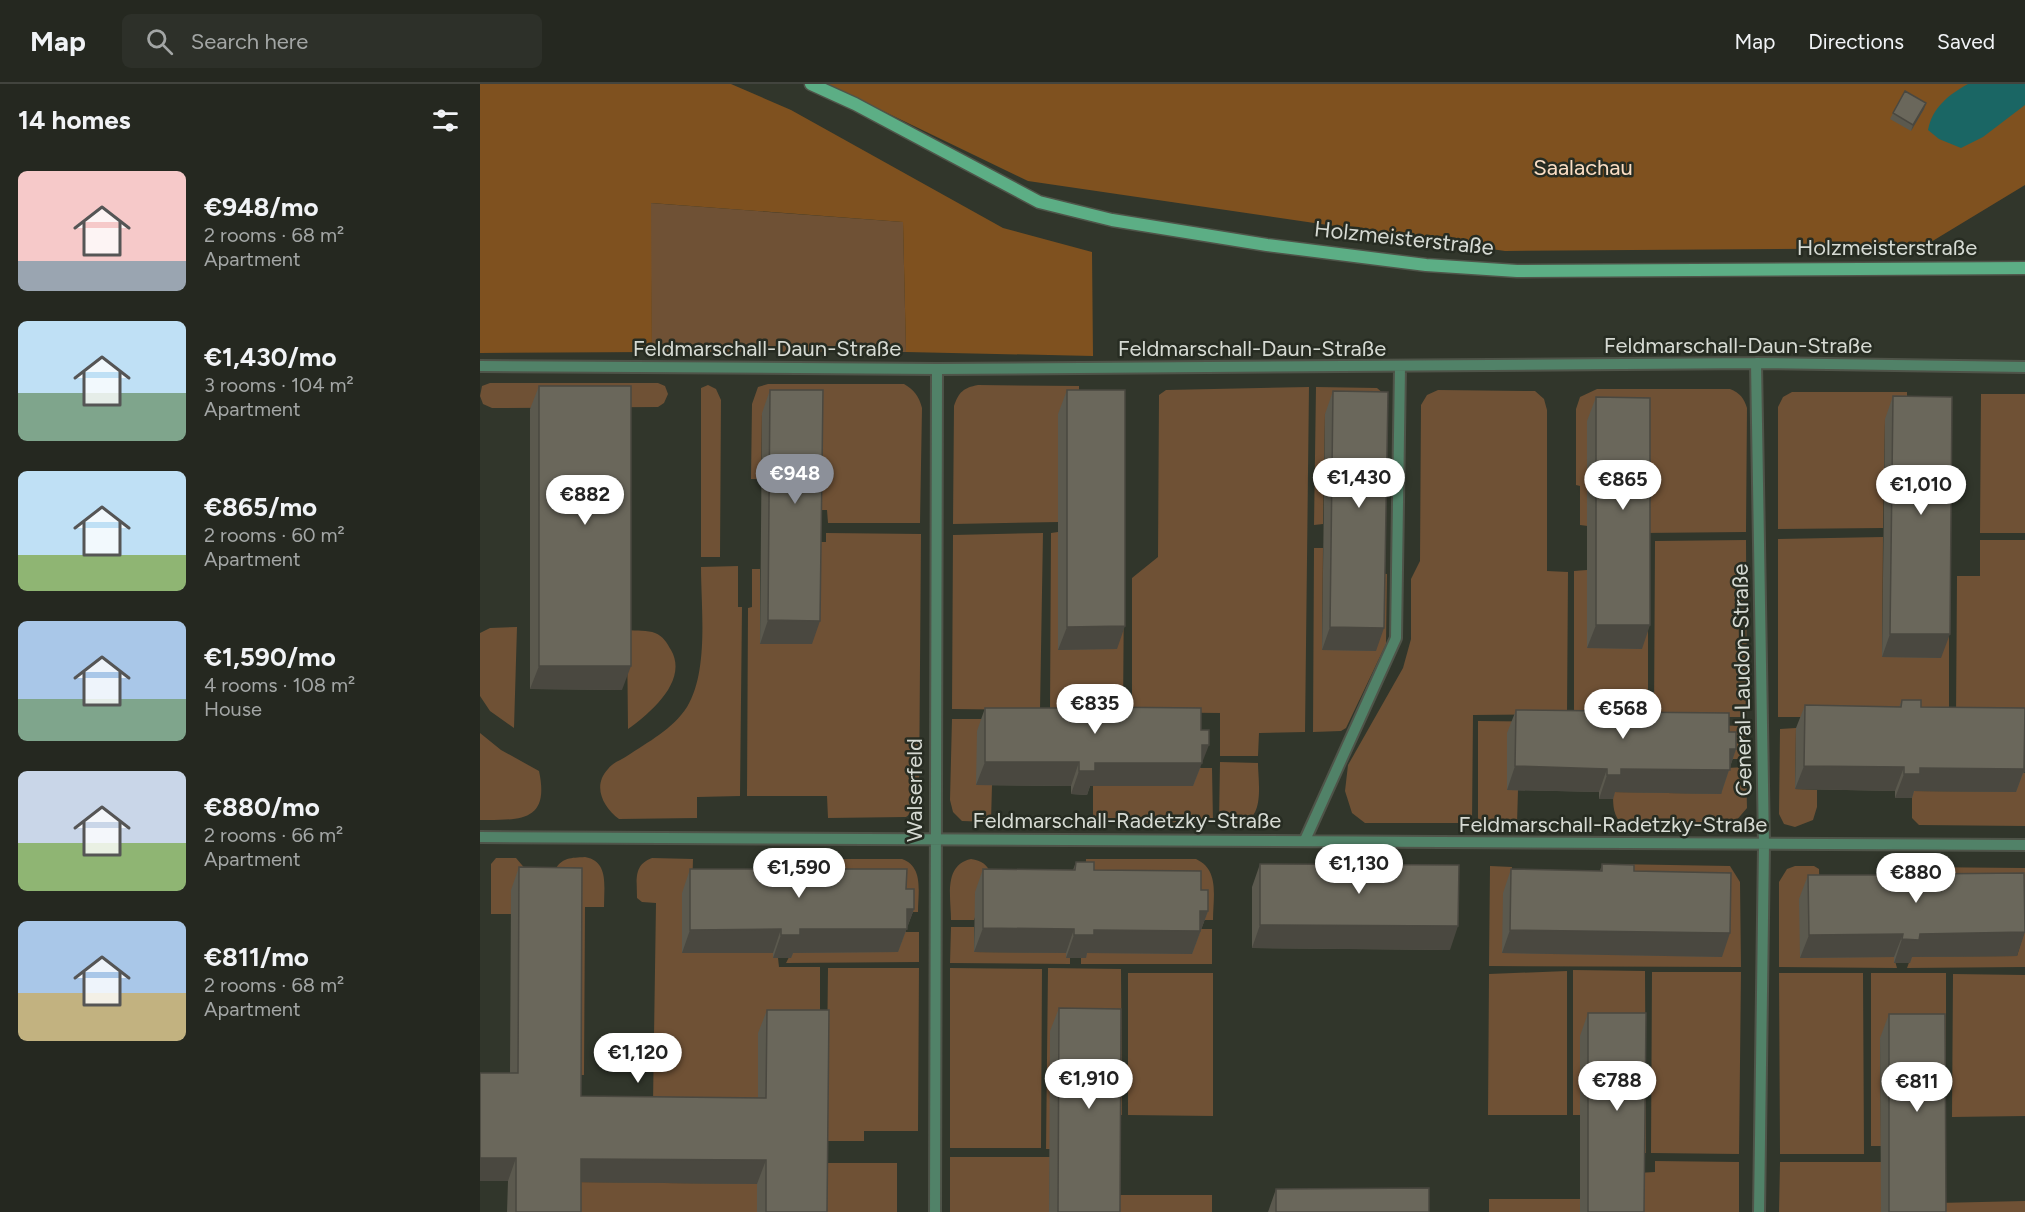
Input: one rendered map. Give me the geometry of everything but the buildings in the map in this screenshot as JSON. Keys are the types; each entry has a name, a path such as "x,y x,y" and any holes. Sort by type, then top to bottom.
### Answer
{"street":[{"name":"Holzmeisterstraße","path":"811,84 855,104 1039,202 1112,220 1267,244 1426,265 1517,271 2025,268"}],"lane":[{"name":"Feldmarschall-Daun-Straße","path":"480,366 937,369 1756,363 2025,367"},
{"name":"General-Laudon-Straße","path":"1756,363 1764,845 1759,1212"},
{"path":"1305,840 1396,638 1400,366"},
{"name":"Walserfeld","path":"935,1212 934,839 937,369"},
{"name":"Feldmarschall-Radetzky-Straße","path":"480,837 2025,845"}],"shaded area":[{"path":"650,203 903,222 906,352 652,352"},
{"path":"490,383 658,383 665,386 668,394 664,403 658,407 492,408 483,404 480,396 482,386"},
{"path":"768,384 904,384 911,389 918,397 922,408 920,523 828,523 827,510 813,510 762,413 761,479 751,479 752,404 758,387"},
{"path":"708,385 716,389 721,400 720,557 701,557 701,388"},
{"path":"978,385 1079,386 1079,414 1059,522 953,524 954,406 962,391"},
{"path":"1309,387 1305,732 1259,733 1258,756 1220,756 1220,713 1132,712 1132,578 1158,557 1159,395 1166,390"},
{"path":"1316,387 1377,388 1384,394 1325,414 1323,524 1314,525"},
{"path":"1597,389 1730,389 1739,394 1747,408 1746,532 1642,533 1580,525 1580,486 1576,485 1576,409 1580,397"},
{"path":"1438,390 1535,391 1544,399 1547,410 1547,571 1568,572 1567,714 1473,715 1472,823 1365,823 1352,813 1345,791 1348,765 1403,668 1411,639 1411,579 1420,561 1421,405 1427,395"},
{"path":"1792,392 1907,392 1907,420 1885,420 1883,528 1778,529 1778,407 1783,397"},
{"path":"1981,394 2025,394 2025,533 1980,533"},
{"path":"1058,532 1124,588 1123,713 1050,712 1051,533"},
{"path":"826,533 921,534 919,799 914,811 906,817 828,818 827,796 747,796 748,608 752,607 752,569 760,569 760,643 813,542 826,542"},
{"path":"1043,533 1040,710 952,709 953,535"},
{"path":"1883,537 1882,657 1949,576 1949,717 1778,717 1778,539"},
{"path":"1746,540 1747,717 1654,717 1655,541"},
{"path":"1980,540 2025,540 2025,718 1956,717 1957,576 1980,576"},
{"path":"1314,548 1323,548 1322,650 1377,573 1387,574 1386,644 1346,728 1341,731 1313,732"},
{"path":"1648,548 1648,716 1574,715 1574,571 1587,570 1587,648"},
{"path":"738,566 738,607 742,607 740,796 697,797 697,818 619,819 604,802 600,789 603,776 612,765 652,740 675,722 687,707 694,692 701,658 701,567"},
{"path":"517,627 514,728 490,711 480,696 480,633 490,628"},
{"path":"627,630 649,631 660,636 665,640 675,662 675,673 664,696 656,706 628,729"},
{"path":"952,719 1071,719 977,785 992,785 991,822 962,821 953,812 950,800"},
{"path":"1478,721 1598,722 1518,790 1517,824 1478,824"},
{"path":"1612,723 1746,726 1746,759 1727,759"},
{"path":"1796,728 1795,789 1817,790 1817,807 1813,820 1795,827 1784,824 1779,814 1780,729"},
{"path":"480,733 501,750 539,771 540,800 536,809 529,815 508,820 480,820"},
{"path":"1220,762 1258,763 1259,797 1255,813 1250,819 1234,823 1219,822"},
{"path":"1746,767 1747,808 1735,822 1623,825 1615,814 1613,792 1721,794 1727,768"},
{"path":"1193,768 1212,768 1213,822 1093,823 1093,786 1193,786"},
{"path":"2016,773 2025,773 2025,826 1919,825 1912,818 1912,791 2016,792"},
{"path":"585,857 593,859 602,869 604,907 585,907 584,1075 572,1075 555,870 564,860"},
{"path":"496,858 516,858 527,871 511,891 511,914 491,914 491,864"},
{"path":"652,858 693,859 692,893 773,953 773,958 778,958 779,967 820,967 820,1034 758,1121 653,1103 656,903 642,902 637,898 637,874 642,865"},
{"path":"823,859 902,859 914,868 917,874 918,912 898,912 823,892"},
{"path":"971,859 984,864 991,874 974,920 951,920 952,875 962,862"},
{"path":"1086,859 1196,859 1204,864 1212,877 1213,920 1200,920 1085,885"},
{"path":"1612,864 1730,866 1740,882 1741,967 1489,966 1490,866 1512,867 1511,893 1612,888"},
{"path":"1795,866 1814,866 1819,869 1820,898 1894,957 1897,968 1779,967 1779,882 1787,869"},
{"path":"1911,867 2025,868 2025,924 1911,897"},
{"path":"951,927 974,927 974,952 1066,953 1066,958 1070,958 1070,964 950,963"},
{"path":"1200,929 1212,929 1212,964 1081,964 1081,958 1085,958 1085,953"},
{"path":"2025,929 2025,967 1907,968 1911,957 2017,956"},
{"path":"898,932 919,932 919,962 786,963 791,953"},
{"path":"828,968 919,968 918,1131 864,1131 864,1141 826,1141"},
{"path":"950,968 1042,969 1041,1148 950,1148"},
{"path":"1048,968 1121,969 1122,1115 1112,1115 1050,1149 1046,1149"},
{"path":"1573,970 1645,971 1646,1153 1637,1153 1580,1115 1573,1115"},
{"path":"1567,971 1567,1115 1488,1115 1489,974"},
{"path":"1652,972 1741,972 1739,1154 1651,1153"},
{"path":"1128,973 1213,973 1213,1116 1128,1115"},
{"path":"1779,973 1863,973 1864,1154 1780,1154"},
{"path":"1871,973 1946,973 1946,1117 1937,1117 1880,1038 1881,1146 1871,1146"},
{"path":"1953,974 2025,975 2025,1116 1952,1117"},
{"path":"950,1157 1050,1157 1049,1212 950,1212"},
{"path":"1655,1161 1739,1162 1739,1212 1636,1212 1637,1173 1655,1172"},
{"path":"1780,1162 1881,1162 1881,1212 1779,1212"},
{"path":"819,1163 897,1163 897,1212 819,1212"},
{"path":"573,1182 757,1184 757,1212 573,1212"},
{"path":"1112,1195 1212,1195 1212,1212 1111,1212"},
{"path":"1489,1199 1580,1199 1580,1212 1489,1212"},
{"path":"2025,1201 2025,1212 1937,1212 1937,1203"}],"green space":[{"path":"480,84 731,84 791,110 1003,228 1092,252 1093,356 906,352 903,222 651,203 652,352 480,353"},
{"name":"Saalachau","path":"827,84 2025,84 2025,185 1921,248 1505,251 1028,181"}],"water":[{"path":"1968,84 2025,84 2025,105 1983,137 1961,148 1939,139 1928,130 1933,115 1942,103"}]}
